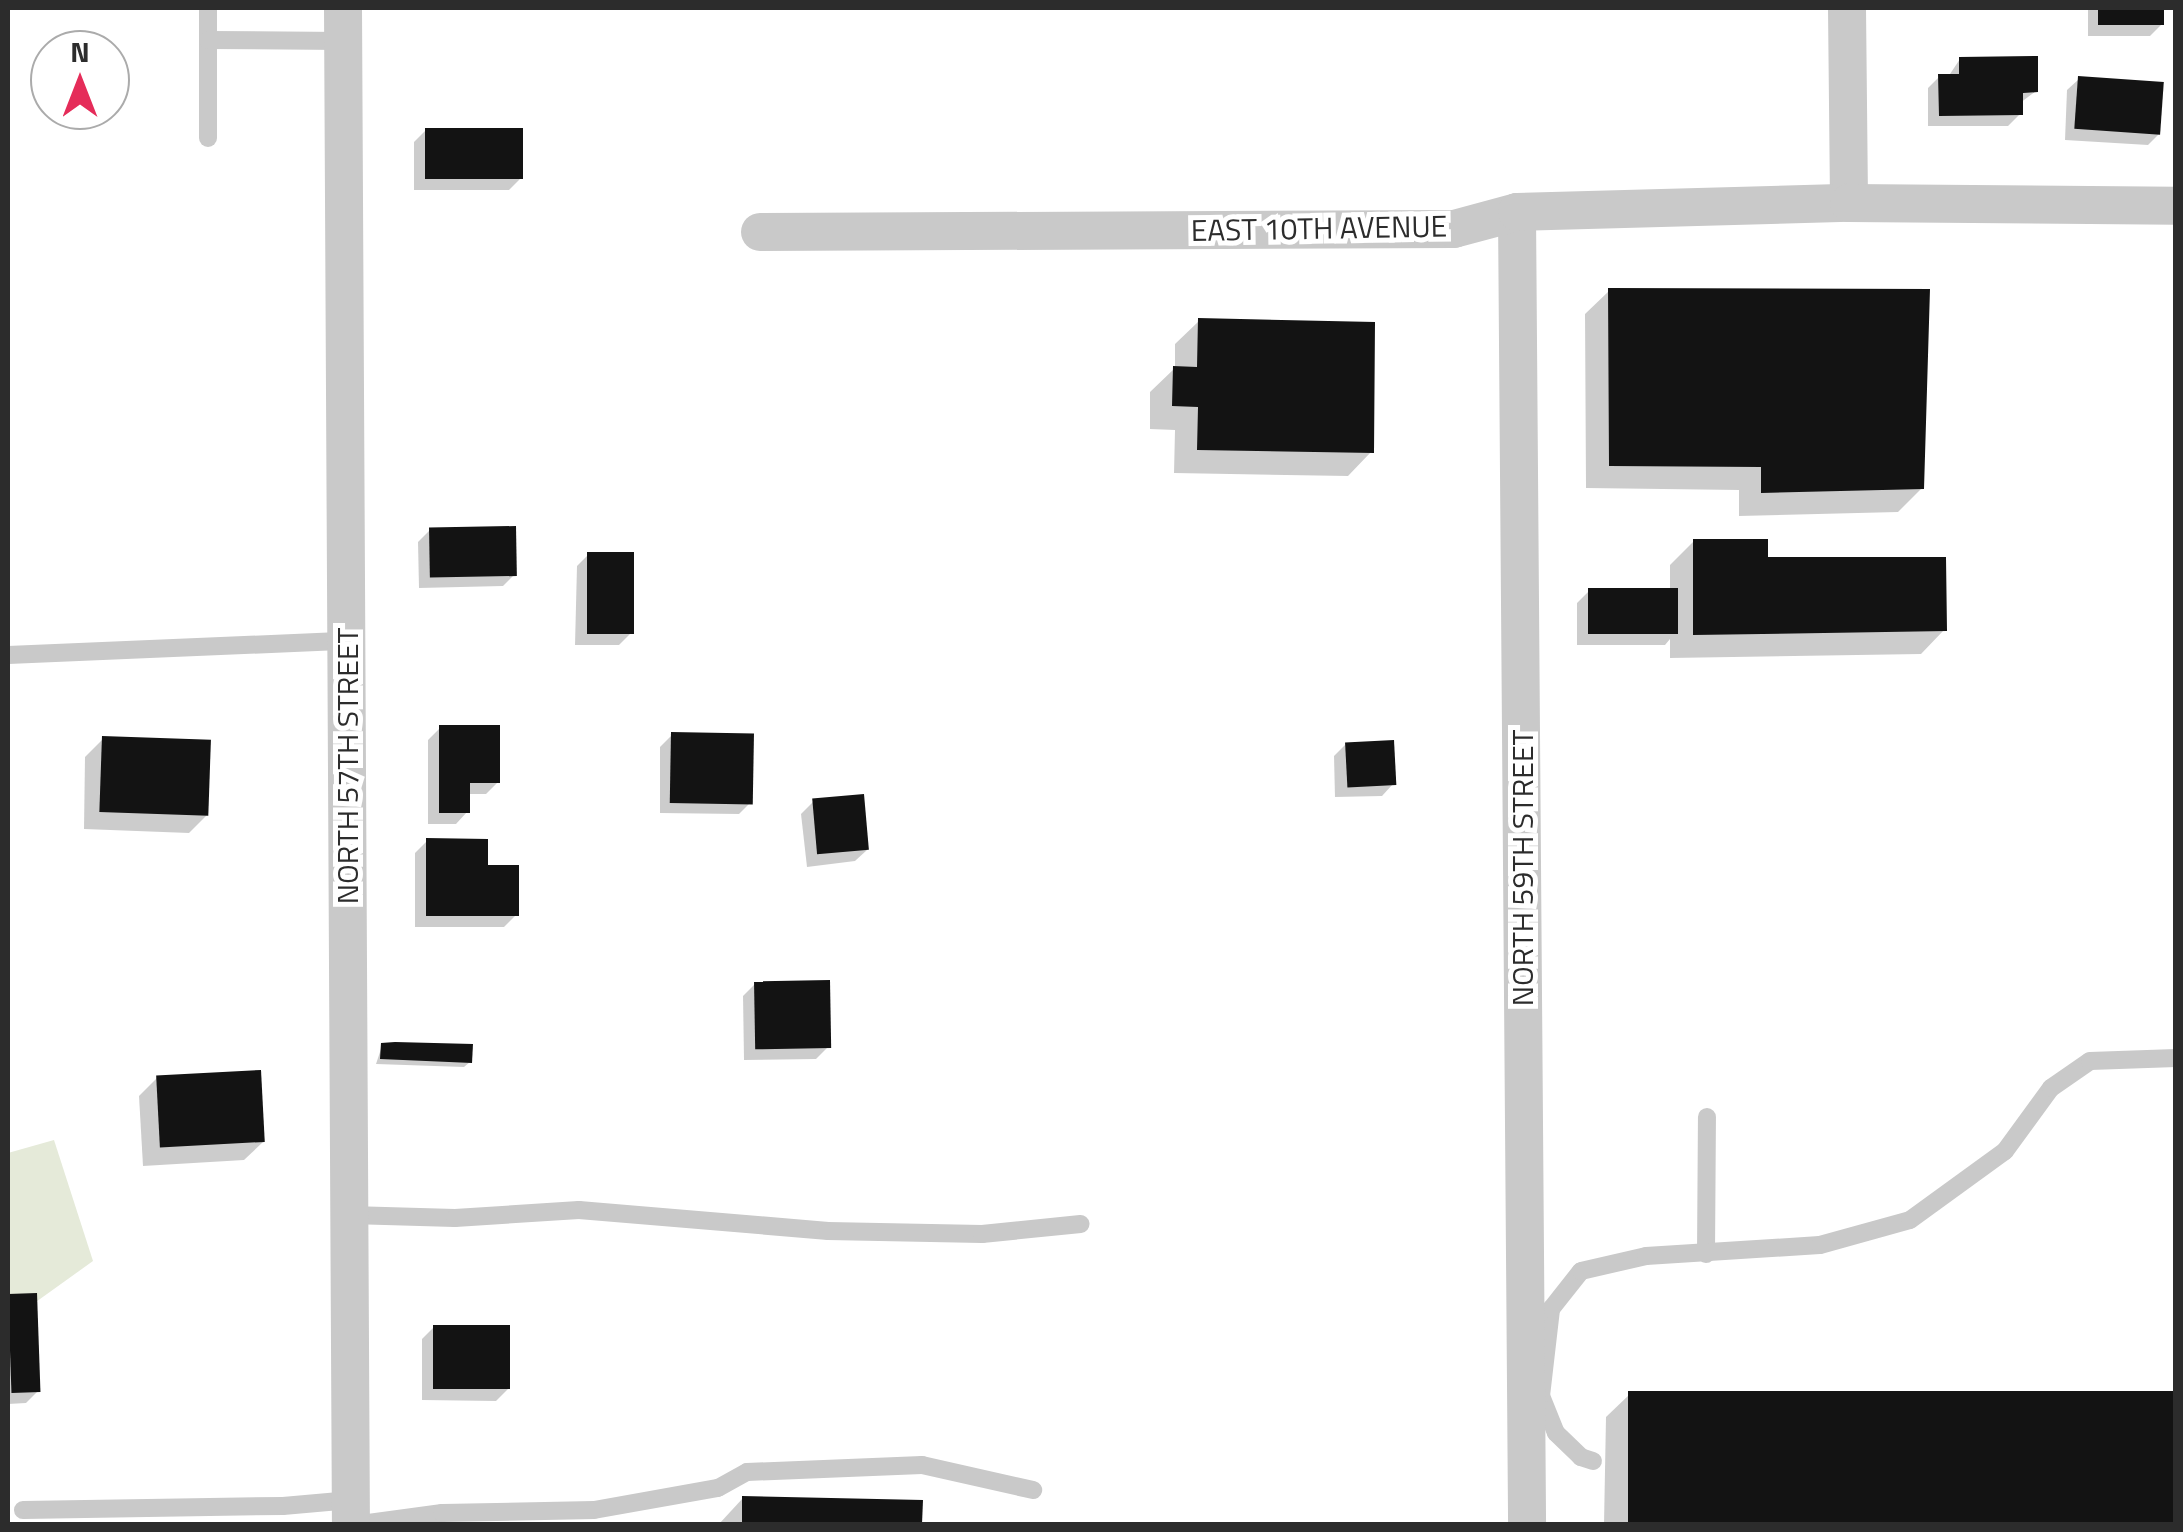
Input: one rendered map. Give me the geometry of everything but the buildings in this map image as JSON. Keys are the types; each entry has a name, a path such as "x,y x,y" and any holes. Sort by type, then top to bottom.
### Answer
{"street":[{"path":"1847,8 1849,203"},
{"name":"NORTH 57TH STREET","path":"343,24 354,1516"},
{"name":"EAST 10TH AVENUE","path":"760,232 1454,229 1517,212 1849,203 2176,206"},
{"name":"NORTH 59TH STREET","path":"1517,212 1527,1524"}],"lane":[{"path":"208,8 208,138"},
{"path":"208,40 343,24"},
{"path":"8,654 346,642"},
{"path":"1593,1461 1581,1457 1556,1432 1540,1396 1551,1308 1582,1271 1633,1258 1820,1245 1910,1220 2005,1151 2050,1088 2090,1061 2176,1058"},
{"path":"1706,1254 1707,1117"},
{"path":"350,1215 454,1218 579,1210 828,1231 982,1234 1080,1224"},
{"path":"24,1510 283,1506 354,1516 594,1510 718,1488 747,1472 922,1464 1033,1490"}],"green space":[{"path":"54,1140 93,1261 8,1322 8,1153"}]}
